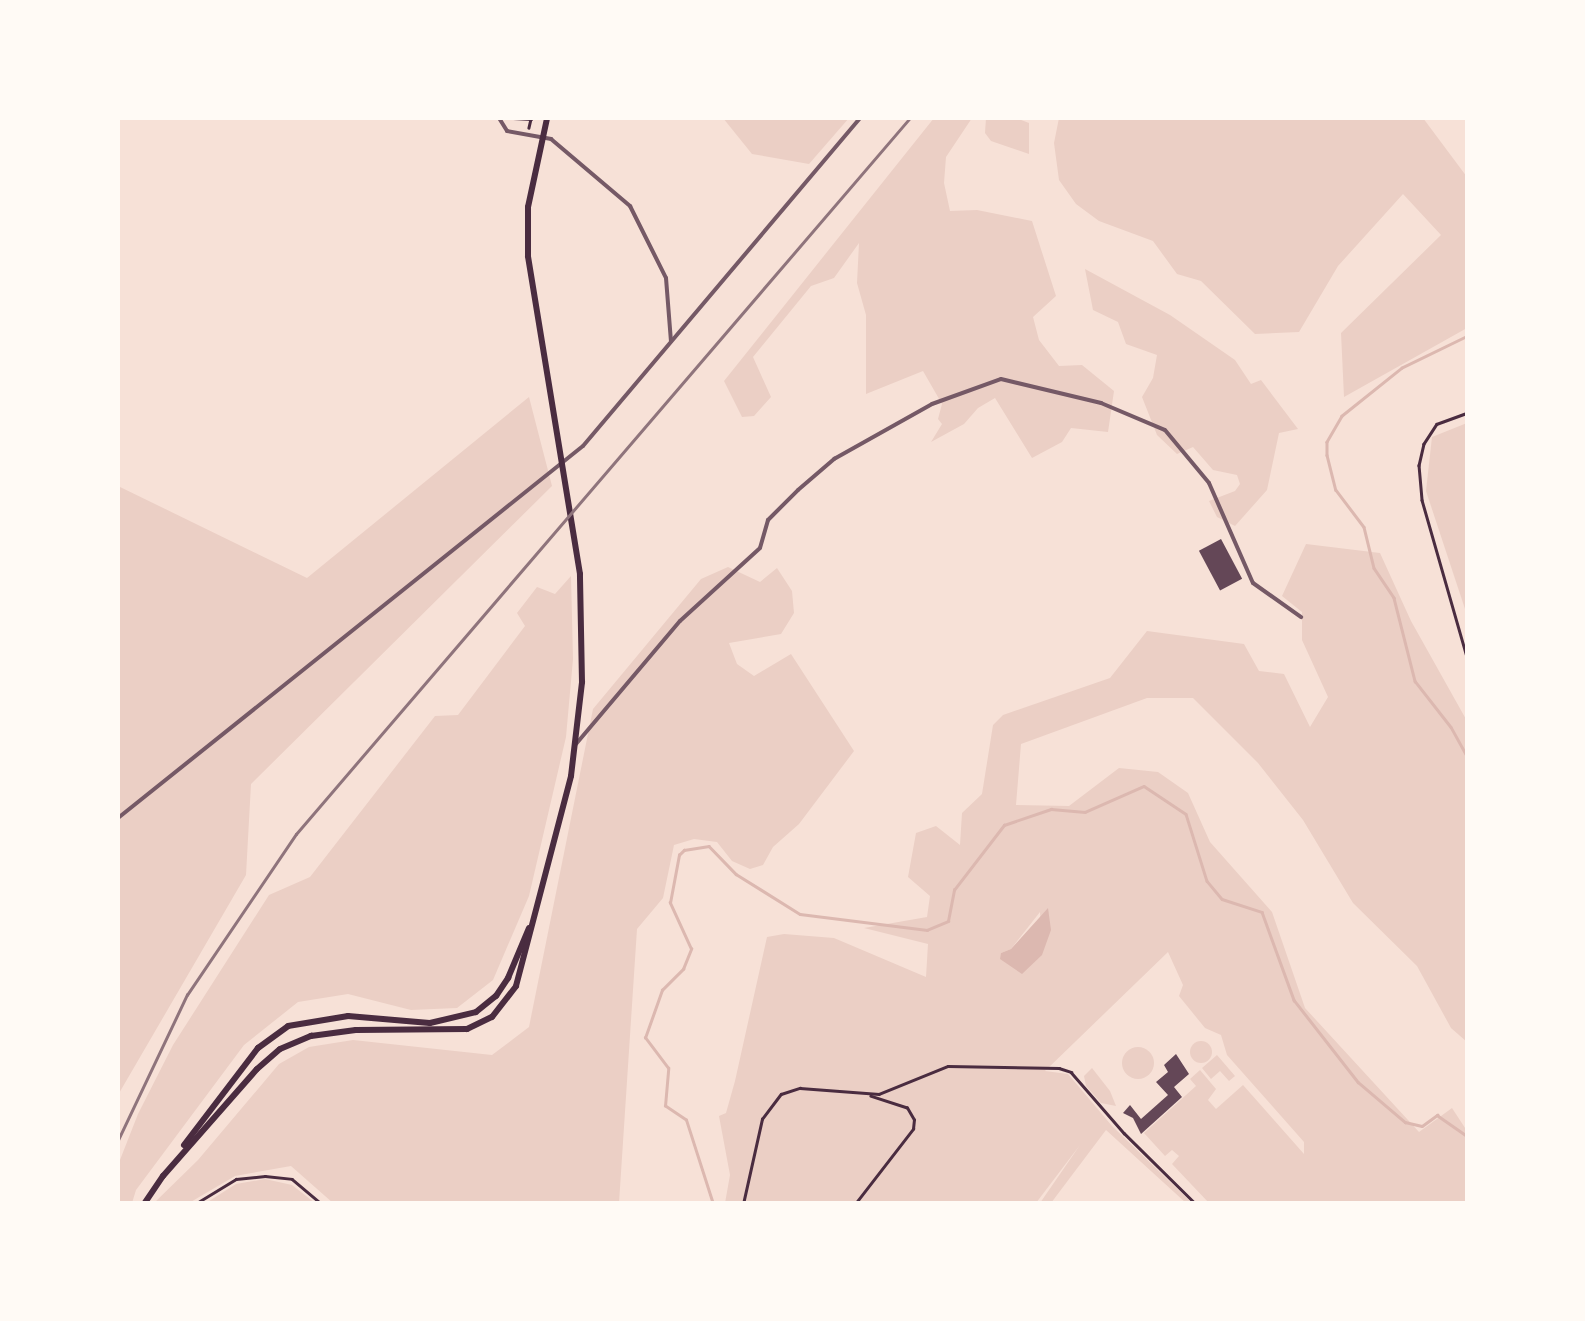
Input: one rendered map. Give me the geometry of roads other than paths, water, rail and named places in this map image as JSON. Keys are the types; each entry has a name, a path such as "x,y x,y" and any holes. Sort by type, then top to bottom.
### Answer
{"main road":[{"path":"163,1176 257,1068 280,1050 311,1036 356,1030 468,1030 492,1017 516,986 576,744 583,632 580,574 528,256 528,207 547,118"},
{"path":"144,1204 227,1083 258,1048 288,1026 348,1016 430,1023 476,1012 496,996 508,978 544,884"}],"street":[{"path":"499,118 508,131 528,137 542,134 592,169 630,206 666,278 671,341"},
{"path":"118,818 583,446 860,118"},
{"path":"576,744 680,621 760,548 768,520 834,459 932,404 1001,379 1101,403 1165,430 1209,483 1253,583 1301,617"}],"waterway":[{"path":"1468,336 1402,368 1342,416 1327,442 1336,490 1364,527 1374,568 1394,598 1415,681 1451,727 1468,758"},
{"path":"713,1204 686,1120 665,1106 668,1068 645,1038 662,990 683,969 691,949 670,903 679,855 684,850 709,846 736,874 800,914 927,930 948,921 954,890 1004,825 1051,809 1085,812 1144,786 1186,814 1207,881 1222,899 1262,912 1294,1000 1358,1082 1405,1122 1422,1126 1437,1115 1468,1137"}],"railway":[{"path":"118,1140 187,995 296,834 910,118"}]}
